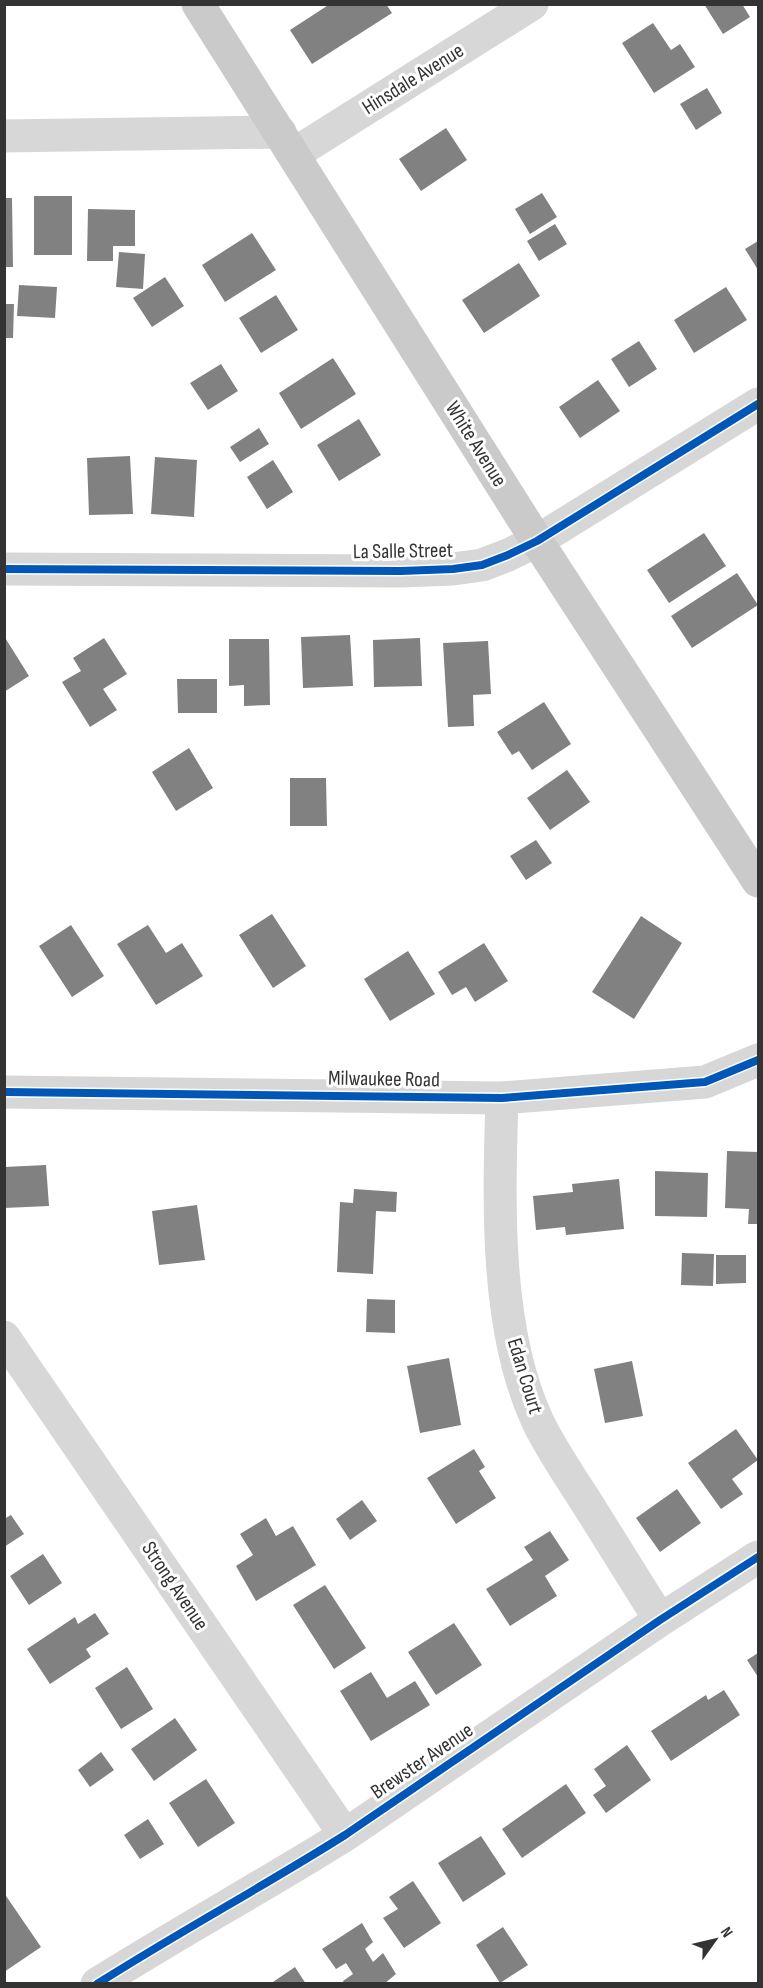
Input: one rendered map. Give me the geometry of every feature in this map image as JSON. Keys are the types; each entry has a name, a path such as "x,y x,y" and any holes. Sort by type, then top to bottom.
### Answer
{"main road":[{"name":"White Avenue","path":"198,4 537,541 759,881"}],"street":[{"name":"Hinsdale Avenue","path":"287,143 532,4"},
{"path":"4,136 287,143"},
{"name":"La Salle Street","path":"4,568 453,569 482,565 537,541 759,404"},
{"name":"Milwaukee Road","path":"4,1092 502,1098 705,1082 759,1060"},
{"name":"Edan Court","path":"502,1098 499,1192 506,1297 514,1351 529,1399 547,1439 660,1620"},
{"name":"Strong Avenue","path":"4,1337 345,1835"},
{"name":"Brewster Avenue","path":"97,1983 165,1940 299,1864 345,1835 660,1620 759,1557"}],"building":[{"path":"330,4 386,4 392,13 312,64 290,30"},
{"path":"704,4 742,4 750,17 723,34"},
{"path":"653,23 671,50 680,44 695,67 654,93 622,43"},
{"path":"707,88 722,113 696,130 680,104"},
{"path":"446,128 467,160 421,191 399,159"},
{"path":"542,193 557,217 530,234 515,209"},
{"path":"34,196 72,196 72,255 34,255"},
{"path":"4,198 12,198 13,267 4,267"},
{"path":"88,209 135,210 135,246 113,246 113,261 87,261"},
{"path":"555,224 567,244 539,261 527,241"},
{"path":"252,233 276,270 225,302 202,265"},
{"path":"758,241 758,270 745,249"},
{"path":"119,252 145,254 143,289 116,287"},
{"path":"519,263 540,296 484,333 462,300"},
{"path":"165,277 184,306 152,327 133,298"},
{"path":"19,285 57,287 55,318 17,316"},
{"path":"726,287 747,320 694,353 674,320"},
{"path":"276,295 298,330 261,353 239,318"},
{"path":"4,304 14,304 13,338 4,338"},
{"path":"639,341 657,369 629,387 611,359"},
{"path":"333,358 356,394 301,429 279,393"},
{"path":"221,364 238,391 208,410 190,383"},
{"path":"598,380 620,411 580,438 559,407"},
{"path":"359,419 381,455 339,481 317,445"},
{"path":"259,428 269,444 240,462 230,447"},
{"path":"130,456 133,514 89,515 87,458"},
{"path":"155,457 197,460 194,517 151,514"},
{"path":"273,460 293,492 267,509 247,477"},
{"path":"704,533 726,566 669,603 647,570"},
{"path":"737,573 758,605 692,648 671,616"},
{"path":"350,635 353,686 303,688 301,637"},
{"path":"4,636 29,676 4,692"},
{"path":"104,638 127,674 103,689 117,710 90,727 62,682 81,671 73,658"},
{"path":"420,638 422,686 374,687 373,640"},
{"path":"229,639 269,639 270,705 244,706 244,685 229,686"},
{"path":"488,641 491,694 473,695 474,726 448,727 443,643"},
{"path":"177,679 217,679 217,713 178,713"},
{"path":"544,702 571,744 532,770 519,751 512,755 497,732"},
{"path":"189,748 213,788 176,811 152,772"},
{"path":"567,770 590,802 550,830 527,798"},
{"path":"290,778 326,778 327,826 290,826"},
{"path":"536,840 552,863 526,880 510,856"},
{"path":"272,914 306,966 273,988 239,935"},
{"path":"641,916 682,943 634,1019 592,992"},
{"path":"71,925 104,976 72,997 39,946"},
{"path":"148,925 166,953 182,943 203,976 156,1005 117,944"},
{"path":"484,943 508,981 475,1002 466,987 452,995 438,972"},
{"path":"408,951 435,994 390,1021 364,979"},
{"path":"727,1151 758,1152 758,1224 748,1224 749,1209 725,1208"},
{"path":"46,1165 49,1206 4,1208 4,1167"},
{"path":"655,1171 708,1173 707,1217 655,1216"},
{"path":"619,1179 624,1229 566,1235 565,1227 536,1230 533,1196 573,1192 572,1184"},
{"path":"354,1189 397,1192 396,1212 376,1211 373,1274 337,1272 340,1202 353,1203"},
{"path":"197,1205 205,1260 159,1265 152,1211"},
{"path":"682,1253 714,1254 713,1286 681,1285"},
{"path":"716,1255 746,1255 746,1283 716,1284"},
{"path":"367,1299 395,1300 395,1333 366,1332"},
{"path":"449,1358 461,1425 420,1433 407,1366"},
{"path":"632,1361 643,1416 605,1423 594,1369"},
{"path":"736,1429 758,1460 732,1479 743,1494 721,1509 688,1463"},
{"path":"474,1449 485,1467 479,1471 496,1498 456,1524 427,1478"},
{"path":"677,1489 701,1523 660,1552 636,1518"},
{"path":"362,1500 377,1521 350,1540 336,1519"},
{"path":"11,1515 24,1534 4,1547 4,1519"},
{"path":"266,1518 276,1536 293,1526 316,1565 256,1601 236,1566 253,1555 240,1534"},
{"path":"550,1531 569,1560 545,1576 557,1596 510,1626 486,1589 533,1560 524,1547"},
{"path":"43,1554 62,1583 29,1605 10,1576"},
{"path":"325,1585 366,1648 334,1669 293,1605"},
{"path":"95,1613 109,1634 86,1649 91,1657 50,1684 27,1649 75,1617 78,1624"},
{"path":"454,1623 482,1665 436,1695 408,1652"},
{"path":"758,1653 758,1677 747,1660"},
{"path":"127,1667 153,1709 121,1729 95,1688"},
{"path":"371,1672 387,1698 415,1681 430,1705 371,1741 340,1691"},
{"path":"724,1690 740,1715 671,1761 651,1731 706,1695 708,1700"},
{"path":"175,1718 197,1750 154,1781 131,1749"},
{"path":"627,1745 651,1780 606,1813 593,1795 606,1786 594,1769"},
{"path":"101,1752 114,1770 90,1787 78,1770"},
{"path":"206,1779 235,1823 198,1847 169,1803"},
{"path":"566,1784 586,1813 522,1858 502,1829"},
{"path":"148,1819 164,1844 140,1859 124,1835"},
{"path":"481,1836 506,1874 463,1902 438,1863"},
{"path":"413,1881 441,1923 404,1948 383,1918 398,1909 389,1897"},
{"path":"4,1893 41,1947 4,1972"},
{"path":"362,1923 373,1942 365,1949 373,1962 383,1953 396,1974 384,1984 344,1984 343,1981 353,1974 346,1963 336,1969 322,1949"},
{"path":"503,1927 528,1965 500,1983 476,1945"},
{"path":"295,1967 306,1984 270,1984"}],"cycle path":[{"path":"4,569 401,571 453,569 482,565 537,541 758,404"},
{"path":"4,1092 502,1098 705,1082 758,1060"},
{"path":"97,1984 345,1835 660,1620 758,1557"}]}
